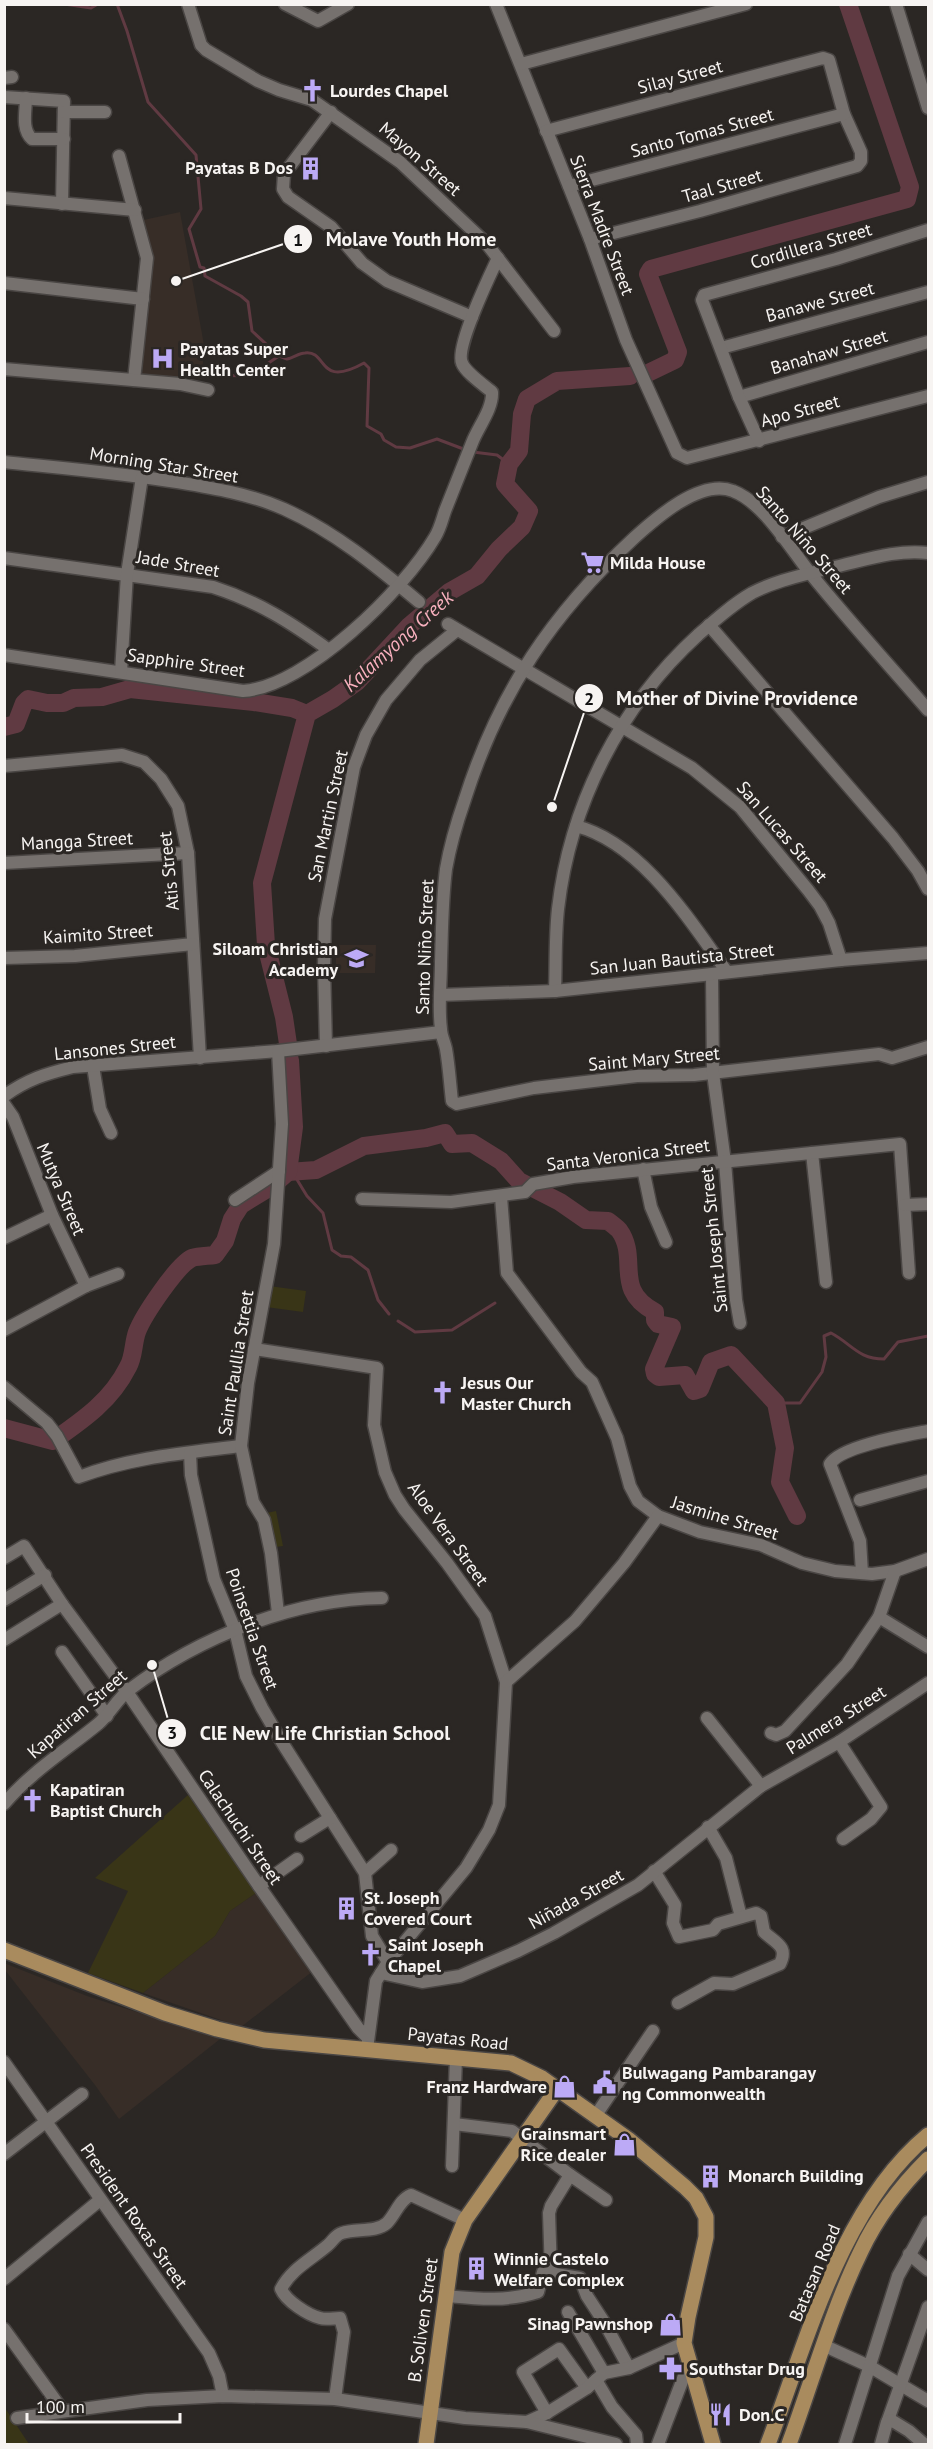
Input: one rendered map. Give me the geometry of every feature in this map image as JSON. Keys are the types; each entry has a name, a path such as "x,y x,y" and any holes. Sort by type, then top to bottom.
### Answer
{"main road":[{"name":"Payatas Road","path":"4,1950 165,2013 264,2040 367,2044 522,2067 596,2115 675,2177 696,2198 706,2217 706,2237 684,2343 713,2445"},
{"name":"B. Soliven Street","path":"426,2445 452,2252 465,2220 557,2089"},
{"name":"Batasan Road","path":"768,2445 847,2241 869,2203 896,2167 928,2135"},
{"name":"Batasan Road","path":"789,2445 862,2249 910,2178 928,2158"}],"street":[{"name":"Mayon Street","path":"188,4 201,45 206,50 258,81 312,100 400,162 487,244 554,331"},
{"path":"285,4 318,21 348,4"},
{"name":"Sierra Madre Street","path":"496,4 590,239 626,340 677,453 681,456"},
{"path":"521,64 746,4"},
{"path":"896,4 928,108"},
{"name":"Silay Street","path":"546,131 823,58 829,60 833,68 844,114"},
{"path":"4,97 64,101 62,204"},
{"path":"26,98 25,130 28,136 32,139 64,139"},
{"path":"64,112 105,112"},
{"path":"331,112 284,174 283,189 288,197 331,227 362,263 386,280 472,317 498,258"},
{"name":"Taal Street","path":"590,239 857,166 861,161 861,152 844,114"},
{"name":"Santo Tomas Street","path":"569,186 844,114"},
{"path":"119,156 147,258 134,380"},
{"path":"4,198 135,210"},
{"name":"Cordillera Street","path":"721,348 702,300 704,295 836,259 928,230"},
{"path":"4,283 143,299"},
{"name":"Banawe Street","path":"721,348 928,292"},
{"name":"Sapphire Street","path":"4,655 243,691 258,690 279,682 330,650 400,586 436,536 492,396 492,392 461,362 472,317"},
{"name":"Banahaw Street","path":"739,397 928,342"},
{"path":"721,348 739,397 759,441"},
{"path":"4,369 180,384 208,390"},
{"name":"Apo Street","path":"681,456 687,458 759,441 928,396"},
{"name":"Morning Star Street","path":"4,462 142,477 243,495 282,508 346,543 400,586"},
{"path":"121,672 126,574 142,477"},
{"path":"782,537 879,498 928,483"},
{"name":"Santo Niño Street","path":"441,1032 441,914 447,866 476,764 504,700 523,668 570,602 597,573 670,507 691,496 717,489 730,489 753,504 928,710"},
{"path":"555,991 558,907 576,826 591,785 621,727 657,677 709,625 751,594 772,584 898,552 928,554"},
{"name":"Jade Street","path":"4,558 213,587 246,597 288,621 330,650"},
{"path":"400,586 419,602"},
{"path":"709,625 893,838 918,871 928,889"},
{"name":"San Lucas Street","path":"453,627 692,768 740,807 820,906 841,960"},
{"name":"San Martin Street","path":"326,1046 325,919 354,767 366,735 386,700 420,660 453,627"},
{"name":"Atis Street","path":"4,766 122,755 144,762 161,779 178,806 188,853 200,1058"},
{"path":"576,826 609,842 650,873 690,920 727,972"},
{"name":"Mangga Street","path":"4,863 188,853"},
{"name":"Kaimito Street","path":"4,958 75,956 193,944"},
{"name":"San Juan Bautista Street","path":"440,995 555,991 841,960 928,953"},
{"name":"Saint Joseph Street","path":"712,975 713,1072 725,1162 736,1300 740,1323"},
{"name":"Lansones Street","path":"4,1096 23,1082 73,1067 278,1051 441,1032"},
{"name":"Saint Mary Street","path":"441,1032 446,1046 452,1101 457,1104 534,1089 637,1076 713,1072 879,1054 892,1058 928,1047"},
{"name":"Saint Paullia Street","path":"278,1051 282,1124 274,1244 254,1349 241,1446 253,1502 264,1520 272,1553 278,1613"},
{"path":"93,1066 100,1109 111,1133"},
{"name":"Mutya Street","path":"4,1104 13,1117 52,1215 86,1286"},
{"name":"Santa Veronica Street","path":"363,1199 451,1202 501,1197 529,1188 643,1169 900,1144 905,1205"},
{"path":"812,1153 826,1282"},
{"path":"643,1169 651,1207 666,1242"},
{"path":"235,1200 278,1178"},
{"name":"Jasmine Street","path":"501,1197 507,1273 580,1372 592,1382 616,1438 630,1486 638,1501 658,1516 700,1532 761,1545 802,1563 835,1571 862,1573 895,1571 928,1559"},
{"path":"909,1273 905,1205 928,1204"},
{"path":"4,1238 52,1215"},
{"path":"4,1329 86,1286 118,1274"},
{"name":"Aloe Vera Street","path":"254,1349 377,1368 374,1425 385,1472 394,1495 485,1616 506,1682"},
{"path":"4,1387 47,1423 78,1477 110,1465 141,1458 241,1446"},
{"path":"862,1573 860,1541 830,1464 838,1456 873,1442 928,1431"},
{"name":"Poinsettia Street","path":"190,1453 193,1486 214,1579 235,1630 246,1676 261,1708 365,1873 372,1936 385,1968"},
{"path":"860,1500 928,1481"},
{"path":"367,2044 376,1982 466,1868 489,1830 501,1798 506,1682 575,1621 624,1563 658,1516"},
{"name":"Calachuchi Street","path":"4,1558 24,1546 62,1604 127,1692 367,2044"},
{"path":"771,1733 781,1734 847,1664 879,1617 895,1571"},
{"path":"4,1600 45,1575"},
{"name":"Kapatiran Street","path":"4,1804 30,1777 107,1716 127,1692 174,1661 235,1630 278,1613 352,1599 382,1598"},
{"path":"4,1640 62,1604"},
{"path":"879,1617 928,1647"},
{"path":"62,1652 107,1716"},
{"name":"Palmera Street","path":"760,1786 839,1742 928,1683"},
{"path":"707,1718 760,1786"},
{"path":"839,1742 881,1807 871,1819 843,1839"},
{"name":"Niñada Street","path":"385,1968 422,1982 460,1976 518,1951 638,1886 760,1786"},
{"path":"302,1836 330,1818"},
{"path":"708,1827 726,1858 741,1917"},
{"path":"365,1873 391,1850"},
{"path":"259,1886 297,1859"},
{"path":"654,1871 675,1905 673,1923 676,1934 681,1938 713,1930 718,1924 756,1913 761,1916 764,1932 781,1944 783,1951 780,1964 733,1984 714,1983 678,2003"},
{"path":"596,2115 653,2031"},
{"path":"452,2166 456,2058"},
{"name":"President Roxas Street","path":"4,2062 209,2353 219,2376 223,2396"},
{"path":"4,2154 82,2094"},
{"path":"454,2124 506,2130 522,2138 606,2200"},
{"path":"551,2273 549,2213 551,2205 570,2175"},
{"path":"335,2399 344,2332 340,2318 321,2318 303,2309 285,2296 281,2289 284,2283 291,2274 331,2243 337,2235 387,2223 405,2197 411,2194 465,2220"},
{"path":"4,2279 100,2200"},
{"path":"845,2445 898,2276 928,2222"},
{"path":"909,2254 928,2270"},
{"path":"446,2296 489,2300 517,2298 538,2292 543,2272 582,2279 587,2296 629,2368"},
{"path":"881,2445 928,2307"},
{"path":"568,2312 596,2380 612,2407 636,2435 637,2445"},
{"path":"4,2329 63,2411"},
{"path":"527,2422 547,2414 596,2380 684,2343"},
{"path":"825,2346 869,2366 928,2401"},
{"path":"547,2414 523,2372 559,2349 596,2380"},
{"path":"658,2445 689,2363"},
{"path":"17,2418 147,2400 223,2396 335,2399 431,2411 465,2418 527,2422 616,2445"},
{"path":"888,2420 909,2431 924,2445"}],"shaded area":[{"path":"180,212 204,345 202,379 142,374 150,243 139,221"},
{"name":"Siloam Christian Academy","path":"336,945 376,945 375,973 336,973"},
{"path":"269,1286 306,1291 303,1312 266,1307"},
{"path":"276,1511 283,1546 268,1548 262,1514"},
{"path":"188,1795 256,1893 230,1911 215,1936 143,1993 88,1973 128,1891 95,1878"},
{"path":"256,1893 262,1896 313,1971 241,2027 143,1993 215,1936 230,1911"},
{"path":"4,1963 87,1996 220,2039 119,2119 5,1970"},
{"path":"5,2408 29,2444 5,2444"}],"waterway":[{"path":"64,4 91,8 98,4"},
{"path":"117,4 148,102 196,155 201,209 189,229 200,267 204,268 205,276 248,302 252,331 279,356 287,359 303,353 312,354 326,367 338,372 364,363 369,368 367,426 381,434 384,440 396,447 410,448 437,439 466,450"},
{"path":"648,373 675,360 678,352 648,274 651,269 907,199 910,187 848,4"},
{"path":"209,375 249,376 279,356"},
{"name":"Kalamyong Creek","path":"288,1044 284,1017 266,945 262,883 307,714 357,682 409,626 449,592 477,576 499,549 522,527 529,511 505,484 509,464 519,451 522,414 527,399 557,381 630,376"},
{"path":"473,452 497,455 509,464"},
{"path":"4,727 16,724 24,703 28,699 47,703 63,703 74,698 102,697 130,689 254,702 292,708 307,714"},
{"name":"Kalamyong Creek","path":"4,1428 53,1441 105,1400 130,1363 140,1325 153,1303 178,1270 192,1258 215,1255 225,1241 232,1219 241,1205 272,1186 288,1172 294,1127 290,1060"},
{"path":"288,1172 316,1170 364,1146 426,1138 445,1133 452,1144 472,1143 501,1161 519,1181 560,1202 586,1220 608,1221 619,1230 625,1241 630,1284 634,1294 655,1312 655,1320 658,1324 672,1327 654,1369 655,1374 659,1377 685,1375 694,1391 700,1389 711,1362 731,1355 776,1403 785,1448 780,1482 797,1516"},
{"path":"288,1172 296,1178 307,1196 323,1213 332,1250 341,1256 351,1257 368,1270 378,1300 389,1314"},
{"path":"398,1321 415,1332 452,1330 495,1303"},
{"path":"776,1403 800,1403 822,1372 826,1357 824,1336 831,1333 861,1354 884,1359 898,1342 928,1336"}],"place":[{"name":"Lourdes Chapel","path":"312,91"},
{"name":"Payatas B Dos","path":"311,168"},
{"name":"Molave Youth Home","path":"176,281"},
{"name":"Payatas Super Health Center","path":"162,359"},
{"name":"Milda House","path":"592,563"},
{"name":"Mother of Divine Providence","path":"552,807"},
{"name":"Siloam Christian Academy","path":"356,959"},
{"name":"Jesus Our Master Church","path":"443,1393"},
{"name":"ClE New Life Christian School","path":"152,1665"},
{"name":"Kapatiran Baptist Church","path":"32,1800"},
{"name":"St. Joseph Covered Court","path":"346,1908"},
{"name":"Saint Joseph Chapel","path":"370,1955"},
{"name":"Bulwagang Pambarangay ng Commonwealth","path":"604,2083"},
{"name":"Franz Hardware","path":"565,2087"},
{"name":"Grainsmart Rice dealer","path":"624,2144"},
{"name":"Monarch Building","path":"710,2176"},
{"name":"Winnie Castelo Welfare Complex","path":"476,2269"},
{"name":"Sinag Pawnshop","path":"671,2324"},
{"name":"Southstar Drug","path":"671,2369"},
{"name":"Don.C","path":"721,2415"}]}
